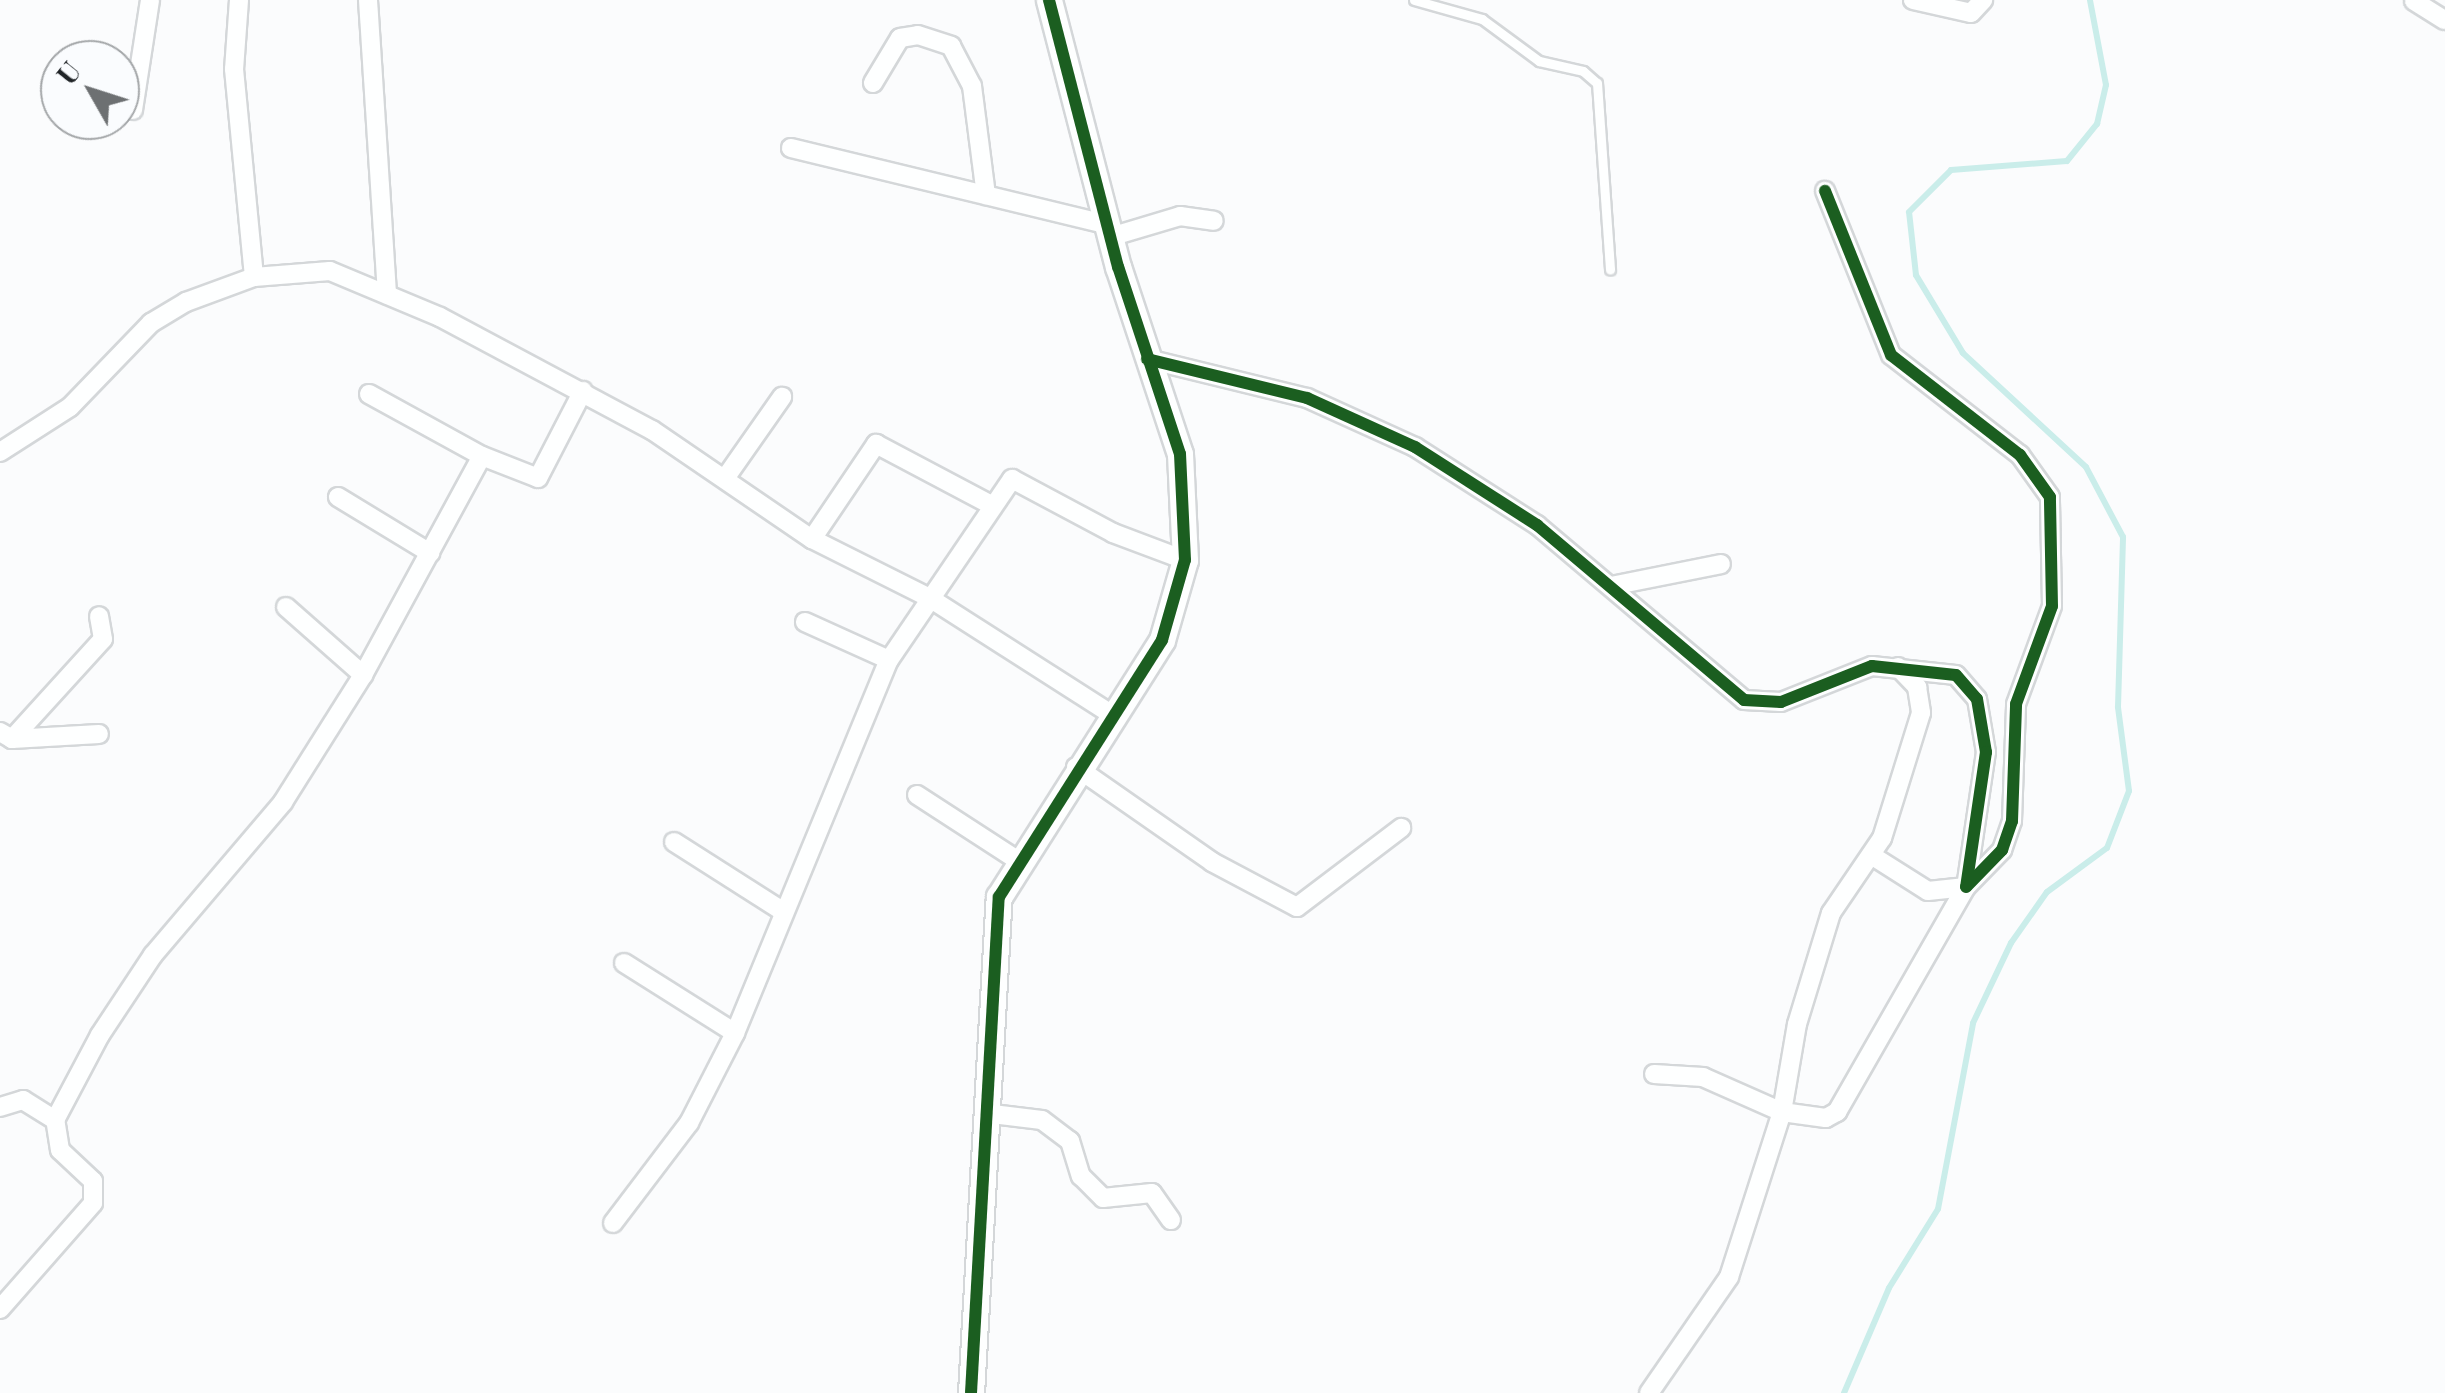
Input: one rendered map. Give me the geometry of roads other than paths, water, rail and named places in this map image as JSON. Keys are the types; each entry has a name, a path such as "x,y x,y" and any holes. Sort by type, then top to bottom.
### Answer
{"street":[{"path":"140,65 150,0"},
{"path":"239,0 234,69 254,277"},
{"path":"368,0 387,294"},
{"path":"971,1393 996,911 1017,860 1162,640 1185,560 1180,454 1108,230 1049,0"},
{"path":"1913,0 1970,13 1983,0"},
{"path":"2413,0 2445,20"},
{"path":"873,83 900,38 918,34 951,46 972,86 986,195"},
{"path":"791,148 986,195 1108,230 1180,216 1214,221"},
{"path":"1654,1074 1703,1077 1782,1112 1826,1118 1837,1112 1966,887 2002,850 2012,821 2016,704 2052,606 2050,497 2020,455 1891,356 1825,191"},
{"path":"0,452 85,394 150,323 254,277 330,271 387,294 583,391 726,478 812,539 928,598 1114,716"},
{"path":"1147,359 1349,413 1476,482 1610,586 1744,700 1781,702 1846,671 1898,668 1956,675 1978,699 1986,782 1966,887"},
{"path":"369,394 482,456 538,478 583,391"},
{"path":"726,478 782,397"},
{"path":"812,539 876,444 993,506"},
{"path":"0,1309 93,1203 93,1181 60,1150 55,1120 153,955 283,802 362,676 482,456"},
{"path":"612,1224 690,1123 735,1034 889,660 928,598 1017,478 1113,534 1185,560"},
{"path":"338,497 430,554"},
{"path":"1610,586 1721,564"},
{"path":"286,607 362,676"},
{"path":"6,736 103,639 98,616"},
{"path":"806,622 889,660"},
{"path":"1648,1393 1729,1277 1782,1112 1831,913 1892,816 1920,713 1917,687 1898,668"},
{"path":"6,736 99,734"},
{"path":"1076,767 1212,862 1297,907 1402,828"},
{"path":"918,795 1017,860"},
{"path":"674,842 784,912"},
{"path":"1870,856 1928,891 1966,887"},
{"path":"624,963 735,1034"},
{"path":"0,1107 22,1100 55,1120"},
{"path":"984,1113 1042,1120 1070,1142 1080,1176 1103,1198 1152,1193 1171,1220"}],"lane":[{"path":"1414,0 1482,19 1539,62 1597,82 1610,270"}],"waterway":[{"path":"1844,1393 1889,1288 1938,1209 1973,1023 2011,943 2047,892 2107,848 2129,791 2118,707 2123,537 2086,467 1963,353 1916,275 1909,212 1951,170 2067,161 2097,124 2106,85 2090,0"}]}
